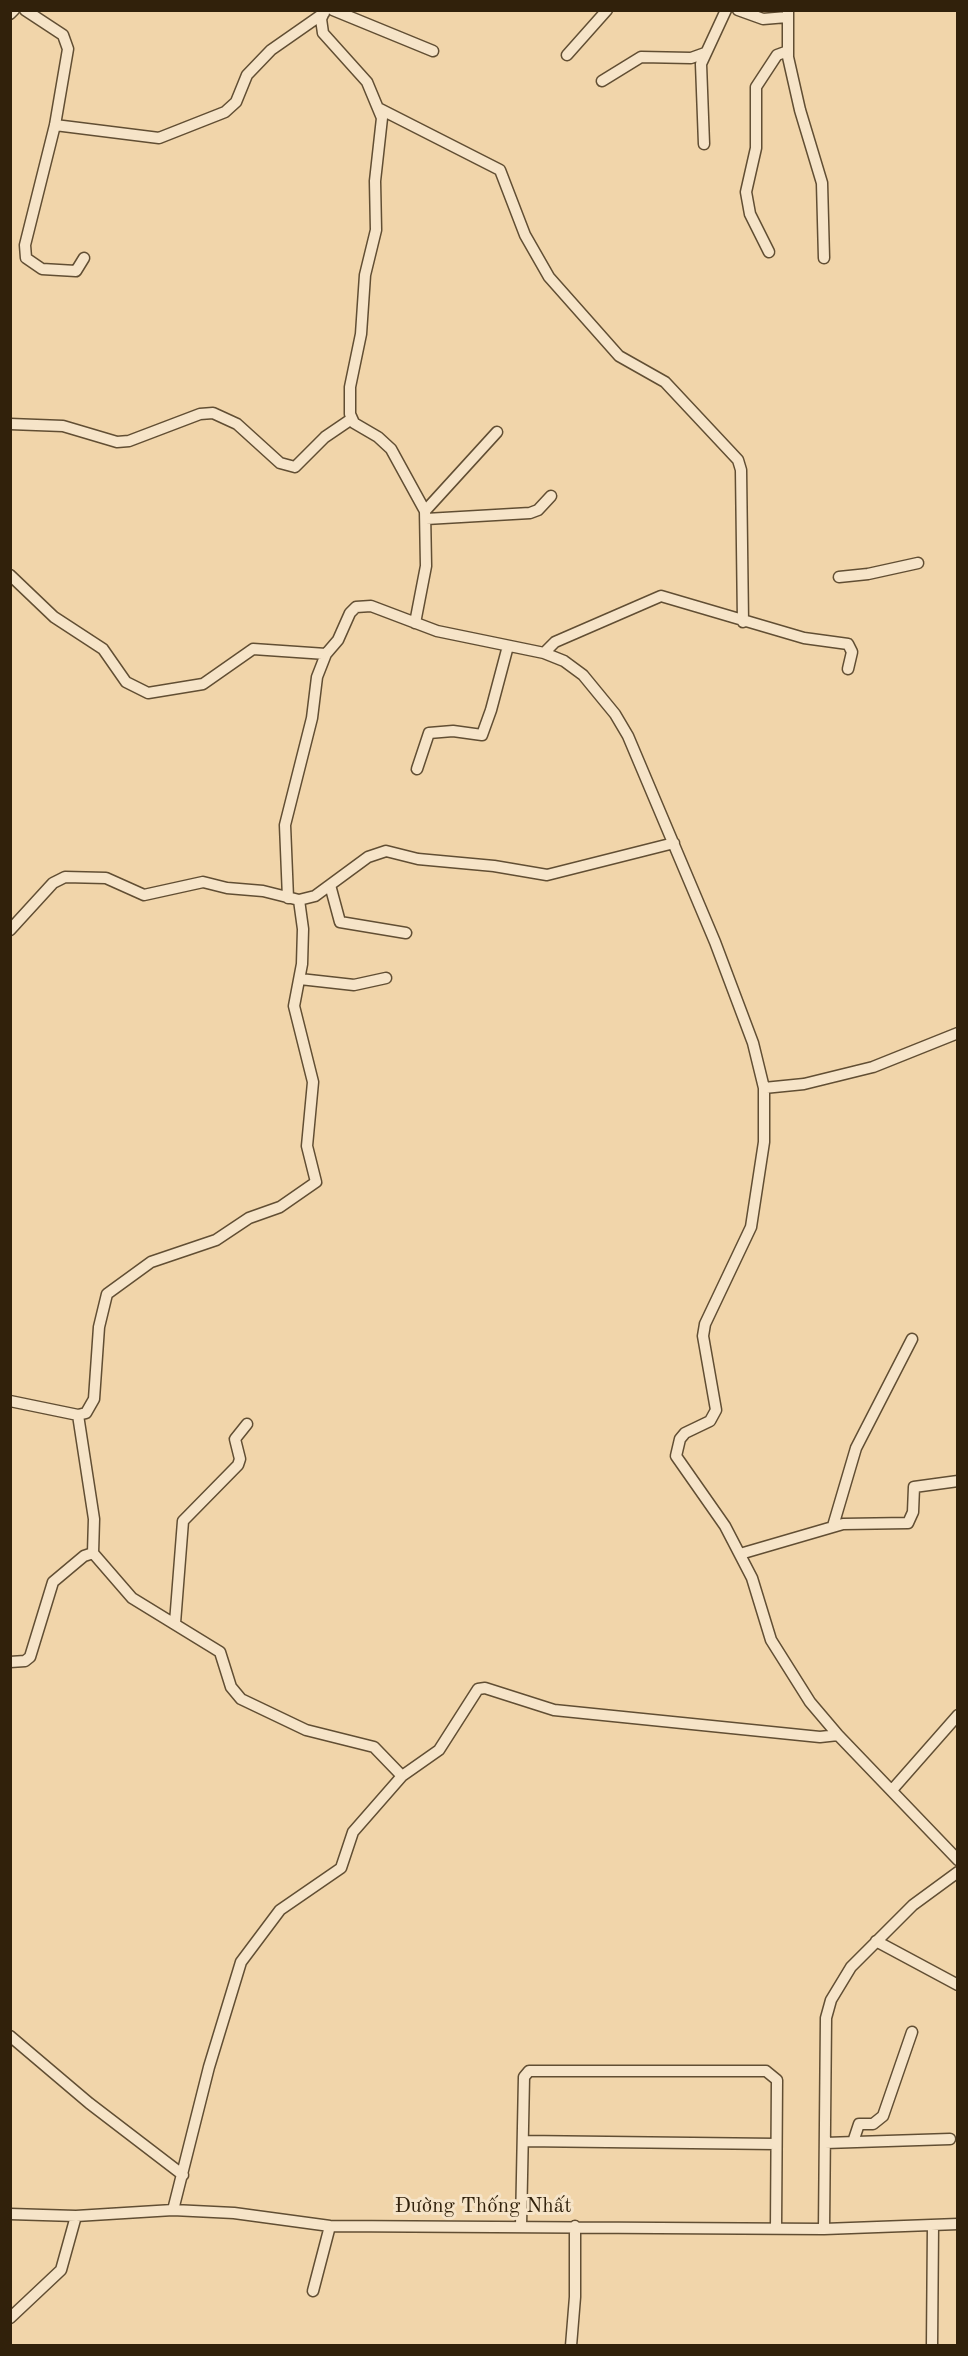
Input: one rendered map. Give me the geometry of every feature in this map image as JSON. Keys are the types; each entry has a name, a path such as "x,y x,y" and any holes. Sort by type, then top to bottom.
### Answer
{"street":[{"path":"10,14 14,10"},
{"path":"25,10 63,36 67,41 68,49 55,125 25,254 34,265 50,271 76,271 84,258"},
{"path":"567,55 607,10"},
{"path":"704,144 700,72 705,52 726,10"},
{"path":"738,10 763,19 787,14 790,34 788,51 800,110 822,183 824,258"},
{"path":"55,125 159,138 225,112 236,102 247,75 272,50 327,11"},
{"path":"327,11 433,51"},
{"path":"327,11 321,26 323,33 367,82 382,118 375,181 376,230 365,275 360,343 350,387 350,420"},
{"path":"769,252 750,214 746,192 756,148 756,87 777,55 788,51"},
{"path":"602,81 641,57 691,58 705,52"},
{"path":"380,109 500,170 525,236 549,277 619,356 665,382 738,460 741,470 743,622"},
{"path":"10,424 63,426 117,442 129,441 200,414 213,413 237,424 280,463 295,467 301,464 325,437 350,420"},
{"path":"350,420 378,437 391,449 425,515 426,566 415,623"},
{"path":"425,515 497,432"},
{"path":"425,515 530,513 538,510 551,496"},
{"path":"839,577 868,574 918,563"},
{"path":"10,575 54,617 103,649 126,682 148,693 203,684 253,649 326,654"},
{"path":"544,653 555,642 661,596 743,622 804,638 848,644 852,652 848,669"},
{"path":"10,1401 78,1415 86,1413 94,1404 99,1327 107,1294 151,1262 216,1240 249,1218 280,1207 316,1182 307,1146 314,1082 294,1006 300,979 303,929 293,899 286,816 312,718 317,677 326,654 338,640 350,613 356,607 371,606 415,623 544,653 564,662 583,675 615,714 628,736 674,843 753,1043 764,1088 764,1142 750,1227 705,1324 703,1336 716,1410 710,1421 685,1433 676,1447 676,1456 717,1513 740,1554 752,1578 771,1640 810,1702 838,1736 953,1855"},
{"path":"417,769 429,734 453,730 482,735 492,710 508,646"},
{"path":"10,930 52,883 65,877 106,878 144,895 203,882 227,888 263,891 293,899 315,896 368,857 386,851 418,859 494,866 547,875 674,843"},
{"path":"330,885 340,922 406,933"},
{"path":"300,979 354,985 386,978"},
{"path":"764,1088 804,1084 873,1067 957,1033"},
{"path":"833,1526 856,1448 912,1339"},
{"path":"78,1415 94,1519 93,1553 138,1604 175,1623 220,1652 231,1687 241,1699 306,1730 374,1747 402,1776"},
{"path":"175,1623 183,1521 238,1465 240,1459 235,1439 247,1424"},
{"path":"740,1554 833,1526 908,1523 913,1512 914,1487 957,1481"},
{"path":"10,1662 25,1661 30,1657 53,1582 84,1556 93,1553"},
{"path":"172,2210 183,2175 209,2067 241,1962 280,1910 341,1868 353,1832 402,1776 439,1750 478,1689 485,1688 554,1710 820,1737 838,1736"},
{"path":"892,1790 957,1714"},
{"path":"824,2229 826,2018 839,1983 876,1941 913,1905 957,1872"},
{"path":"876,1941 957,1985"},
{"path":"853,2142 859,2124 873,2124 883,2116 912,2032"},
{"path":"10,2036 89,2103 183,2175"},
{"path":"521,2226 524,2077 529,2071 766,2071 777,2080 776,2228"},
{"path":"825,2143 950,2139"},
{"path":"523,2142 776,2144"},
{"name":"Đường Thống Nhất","path":"10,2214 76,2216 172,2210 234,2213 330,2226 824,2229 957,2224"},
{"path":"10,2318 61,2270 76,2216"},
{"path":"932,2346 933,2225"},
{"path":"313,2291 330,2226"},
{"path":"571,2346 575,2297 575,2226"}]}
